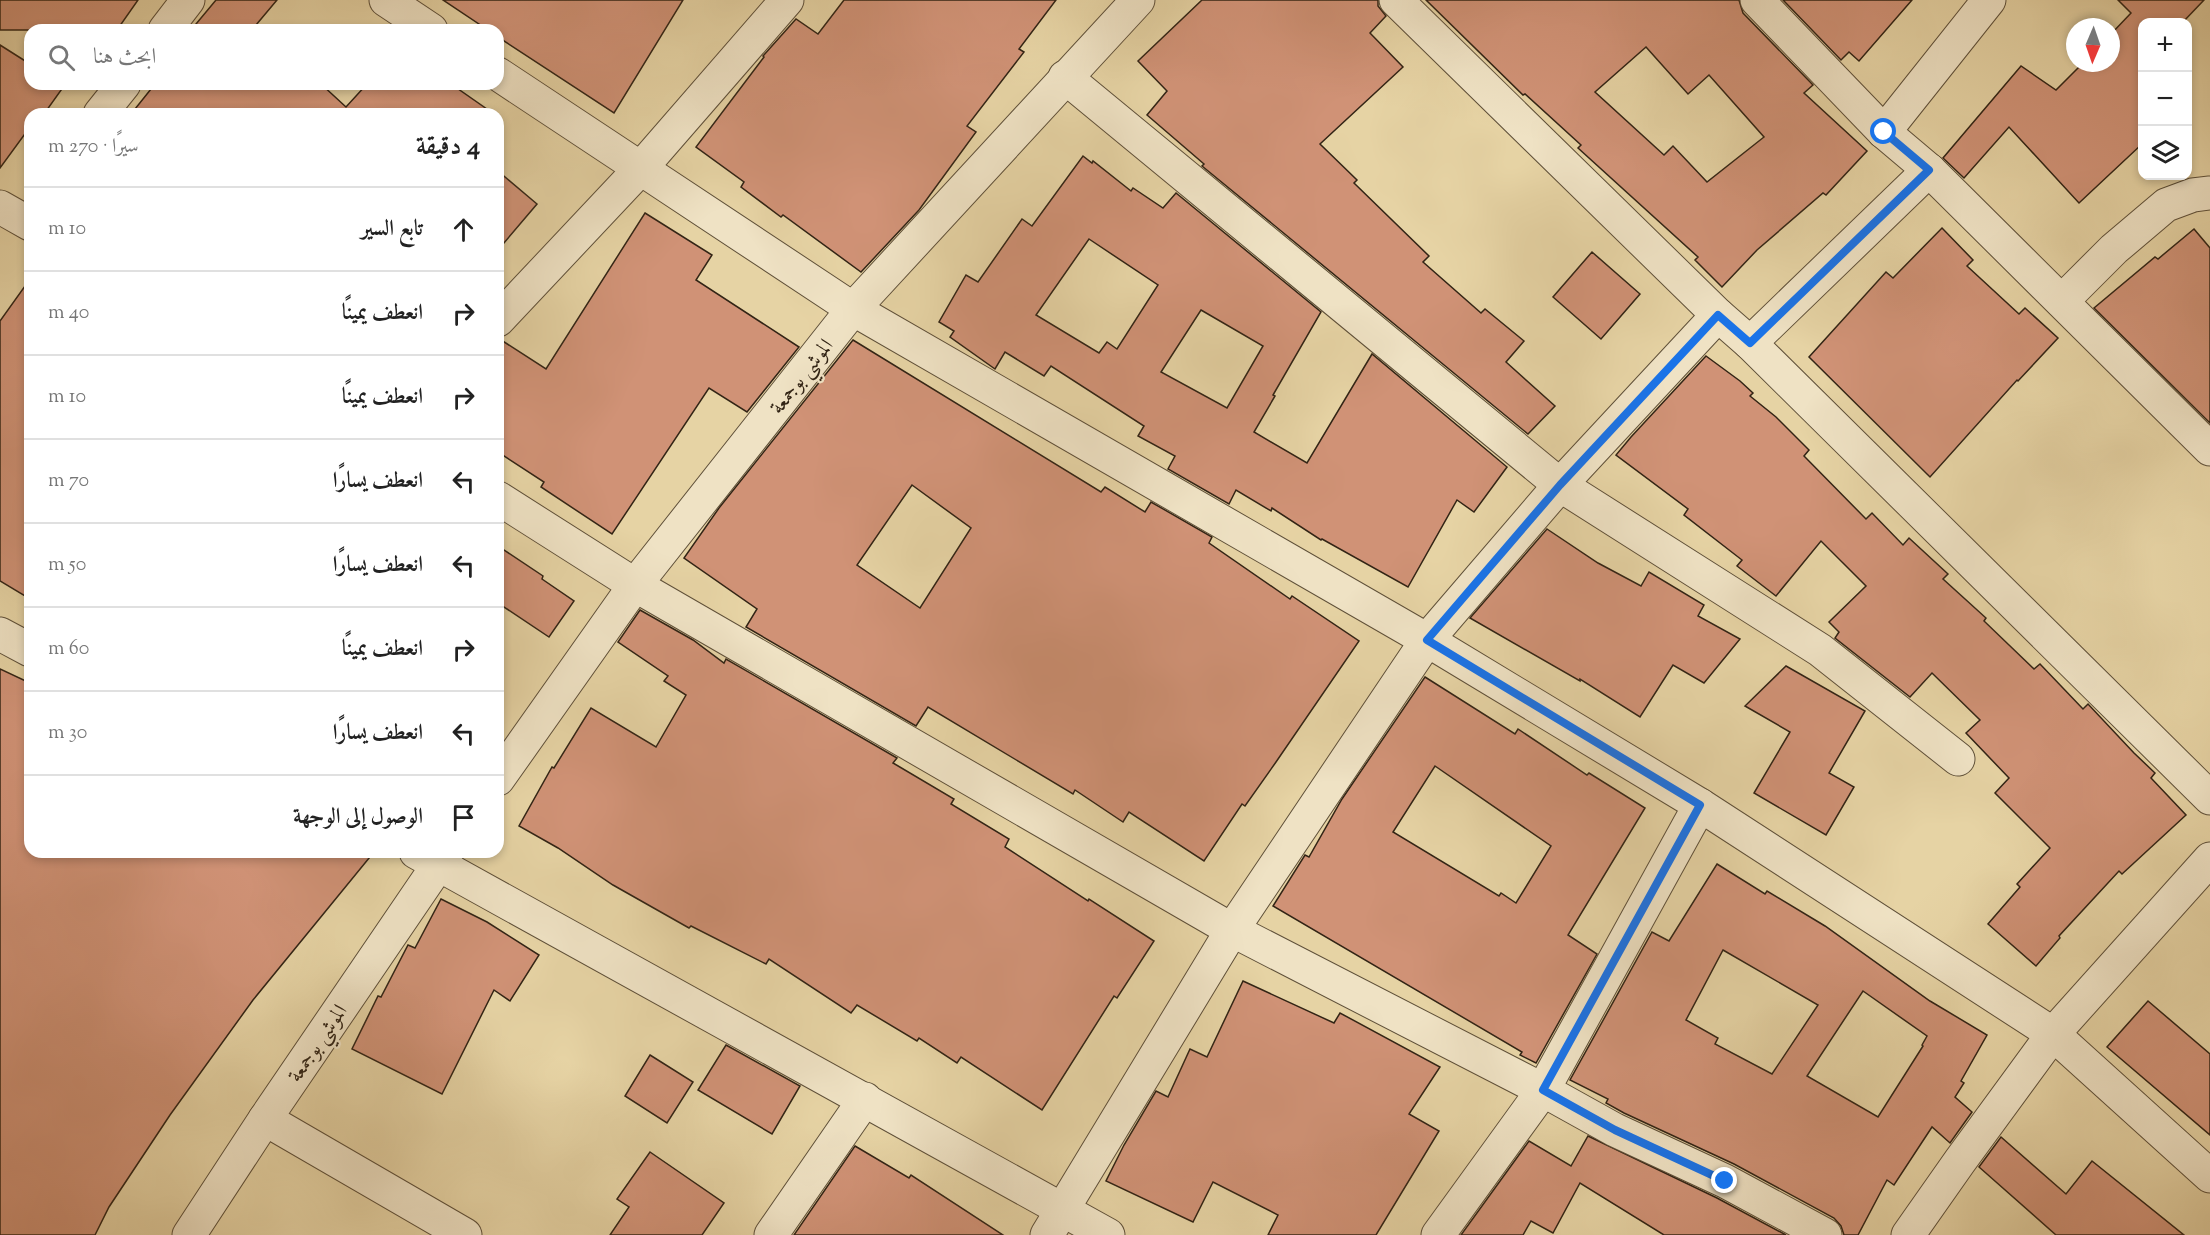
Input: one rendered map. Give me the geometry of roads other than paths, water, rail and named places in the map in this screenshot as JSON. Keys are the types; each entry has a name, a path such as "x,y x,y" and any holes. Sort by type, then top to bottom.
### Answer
{"street":[{"path":"170,24 189,0"},
{"path":"386,0 422,24"},
{"path":"504,314 641,168 787,0"},
{"name":"الموشي بوجمعة","path":"504,771 635,585 854,309 1138,0"},
{"path":"1396,0 1718,315 1750,343 2210,798"},
{"path":"1756,0 1819,62 1884,132 1929,170 2210,449"},
{"path":"1884,132 1989,0"},
{"path":"1065,77 1560,485 1820,650 1958,759"},
{"path":"504,78 854,309 1427,640 1700,805 2053,1034 2210,1176"},
{"path":"105,108 119,90"},
{"path":"1750,343 1929,170"},
{"path":"2062,301 2114,249 2166,205 2193,195 2210,193"},
{"path":"1055,1222 1232,930 1427,640 1560,485 1718,315"},
{"path":"504,502 635,585 1232,930 1543,1090 1615,1130 1725,1181 1825,1235"},
{"path":"0,634 24,647"},
{"path":"1438,1235 1543,1090 1700,805"},
{"name":"الموشي بوجمعة","path":"189,1235 433,858"},
{"path":"438,858 865,1099 1055,1222 1108,1235"},
{"path":"1908,1235 2053,1034 2210,859"},
{"path":"771,1235 865,1099"},
{"path":"266,1119 465,1235"}]}
